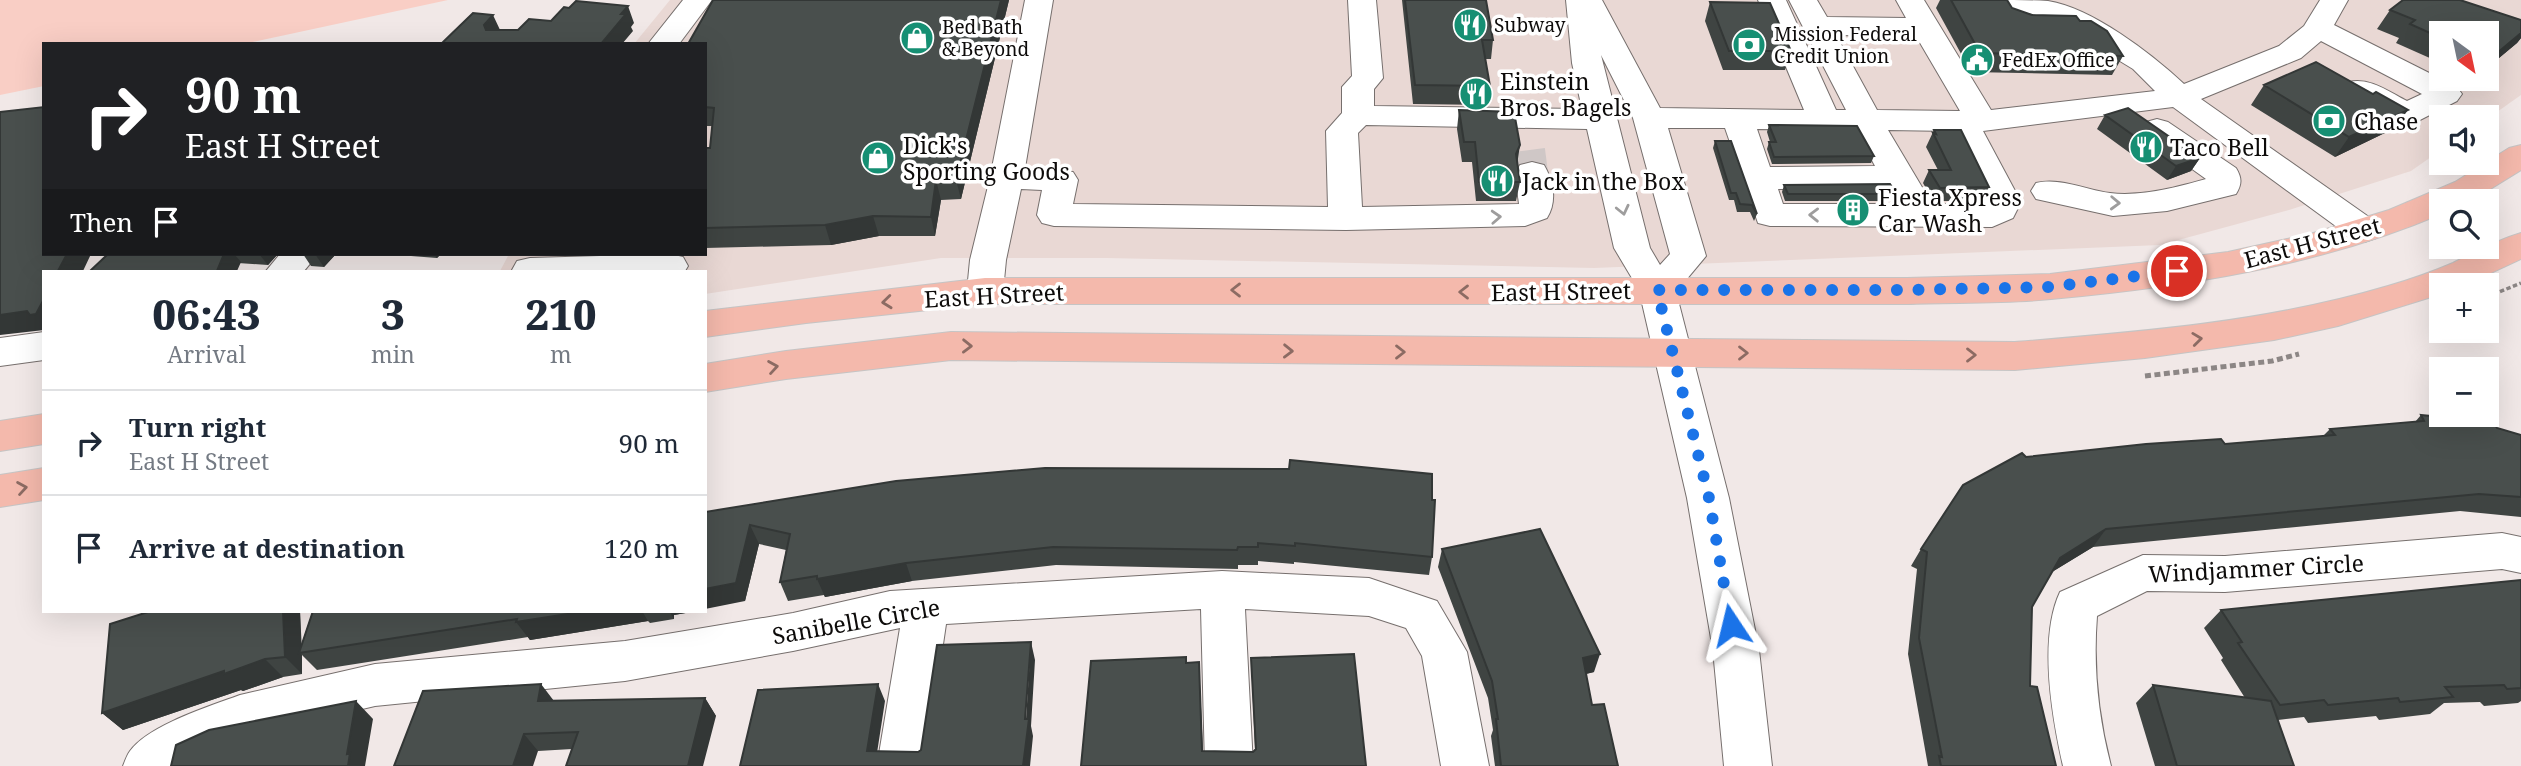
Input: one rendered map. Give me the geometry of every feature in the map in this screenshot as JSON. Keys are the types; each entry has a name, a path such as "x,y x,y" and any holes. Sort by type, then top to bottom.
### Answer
{"main road":[{"name":"East H Street","path":"707,324 985,291 1907,290 2050,287 2228,264 2314,245 2401,219 2467,190 2521,155"},
{"path":"707,378 786,365 951,346 2015,356 2258,331 2371,306 2491,262 2521,245"},
{"path":"0,436 42,429"},
{"path":"0,491 42,484"}],"street":[{"path":"665,42 698,0"},
{"path":"985,291 988,260 1007,178 1039,0"},
{"path":"1346,219 1342,131 1358,114 1358,87 1368,78 1362,0"},
{"path":"1580,0 1587,63 1632,248 1657,290 1675,353 1709,498 1736,650 1748,766"},
{"path":"1588,0 1648,118 1688,256 1657,290"},
{"path":"1738,120 1770,215 1992,216 2001,210 2004,201 1972,121 1910,0"},
{"path":"2008,0 2059,12 2098,33 2144,63 2193,109 2364,230"},
{"path":"2314,64 2318,28 2334,0"},
{"path":"1793,10 1926,27"},
{"path":"1793,10 1825,121"},
{"path":"1758,178 1906,190 1869,121 1793,10"},
{"path":"1648,118 1972,121 2180,97 2314,64 2407,114 2446,94 2318,28"},
{"path":"2048,191 2113,205 2167,200 2224,186 2224,176 2121,104"},
{"path":"1358,114 1601,119"},
{"path":"1007,178 1061,180 1054,215 1346,219 1525,215 1535,210 1538,202 1530,162 1533,135 1531,118"},
{"path":"285,270 298,256"},
{"path":"532,265 670,266"},
{"path":"0,352 42,346"},
{"name":"Windjammer Circle","path":"2087,766 2079,733 2071,657 2076,605 2143,573 2225,574 2502,551 2521,555"},
{"path":"1222,589 1229,766"},
{"name":"Sanibelle Circle","path":"147,766 172,746 240,716 374,685 625,662 793,632 890,610 1222,589 1369,597 1421,614 1444,652 1465,766"},
{"path":"901,766 926,606"}],"path":[{"path":"2499,292 2521,283"}],"shaded area":[{"path":"0,0 448,0 252,42 42,42 42,86 0,95"},
{"path":"670,0 2521,0 2521,95 2499,111 2499,105 2429,105 2429,158 2411,171 2289,210 2160,245 1594,268 1107,258 941,258 707,294 707,270 501,270 508,256 707,256 707,42 636,42"}],"building":[{"path":"713,0 1001,0 956,180 936,180 931,217 873,216 825,225 707,228 707,148 710,148 714,108 707,107 707,42 689,42"},
{"path":"1405,0 1486,0 1493,40 1482,40 1490,86 1415,85"},
{"path":"1951,0 2007,0 2012,8 2032,15 2076,16 2080,21 2091,21 2107,31 2123,56 1980,53"},
{"path":"2403,0 2460,0 2521,20 2521,33 2499,51 2499,21 2429,21 2429,33 2410,24 2415,20 2390,10"},
{"path":"576,1 628,6 621,14 626,14 603,42 443,42 473,13 493,15 484,25 486,30 518,30 529,19 551,21 564,7 569,8"},
{"path":"1710,2 1770,3 1791,51 1729,51"},
{"path":"2316,62 2408,110 2349,137 2264,85"},
{"path":"42,107 42,256 66,256 59,270 42,270 42,303 36,314 30,315 27,311 0,315 0,112"},
{"path":"2128,108 2200,158 2176,166 2105,115"},
{"path":"1459,110 1514,112 1520,145 1516,154 1520,182 1479,182 1475,142 1464,142"},
{"path":"1769,125 1857,126 1874,156 1774,157 1769,142 1776,142"},
{"path":"1934,130 1961,130 1989,187 1940,188 1929,170 1951,170"},
{"path":"1715,141 1731,141 1757,214 1752,205 1740,204 1736,193 1731,193"},
{"path":"1890,184 1897,194 1788,194 1784,185"},
{"path":"106,256 223,256 217,270 91,270"},
{"path":"2421,415 2429,416 2429,427 2496,427 2521,435 2521,497 2479,494 2106,529 2060,558 2032,607 2030,686 2037,687 2056,766 1941,766 1939,756 1942,757 1919,638 1927,552 1921,549 1963,485 2022,453 2026,457 2221,439 2225,444 2335,435 2330,429 2424,421"},
{"path":"1290,460 1432,474 1432,500 1435,500 1432,557 1295,543 1295,546 1258,543 1258,547 1238,547 1237,550 1053,547 906,563 817,579 817,576 780,582 790,534 750,525 736,583 707,589 707,512 896,481 1045,468 1289,469"},
{"path":"1540,529 1600,654 1583,658 1592,705 1604,704 1618,766 1501,766 1492,681 1442,549"},
{"path":"2521,580 2521,688 2507,689 2504,685 2445,687 2453,697 2400,702 2398,698 2328,705 2324,700 2280,705 2238,643 2242,642 2221,610"},
{"path":"145,613 283,613 285,657 265,659 224,674 224,671 102,713 110,624"},
{"path":"312,613 574,613 516,622 517,619 299,653"},
{"path":"1031,642 1025,719 1029,719 1023,766 740,766 758,690 878,684 867,751 918,752 921,750 937,645"},
{"path":"1354,654 1366,766 1081,766 1091,661 1186,657 1186,663 1199,662 1202,751 1253,752 1256,749 1251,658"},
{"path":"541,684 538,701 705,698 688,766 566,766 578,732 524,734 513,766 394,766 423,691"},
{"path":"2153,685 2271,701 2294,766 2177,766"},
{"path":"356,701 347,754 350,753 348,766 171,766 176,745 209,730"}],"tunnel":[{"path":"1529,150 1532,173"}],"place":[{"name":"Subway","path":"1470,25"},
{"name":"Bed Bath & Beyond","path":"917,38"},
{"name":"Mission Federal Credit Union","path":"1749,45"},
{"name":"FedEx Office","path":"1977,60"},
{"name":"Einstein Bros. Bagels","path":"1476,94"},
{"name":"Chase","path":"2329,121"},
{"name":"Taco Bell","path":"2146,147"},
{"name":"Dick's Sporting Goods","path":"878,158"},
{"name":"Jack in the Box","path":"1497,181"},
{"name":"Fiesta Xpress Car Wash","path":"1853,210"}],"route":[{"path":"1731,625 1709,498 1682,394 1675,353 1657,290 2050,287 2177,271"}]}
